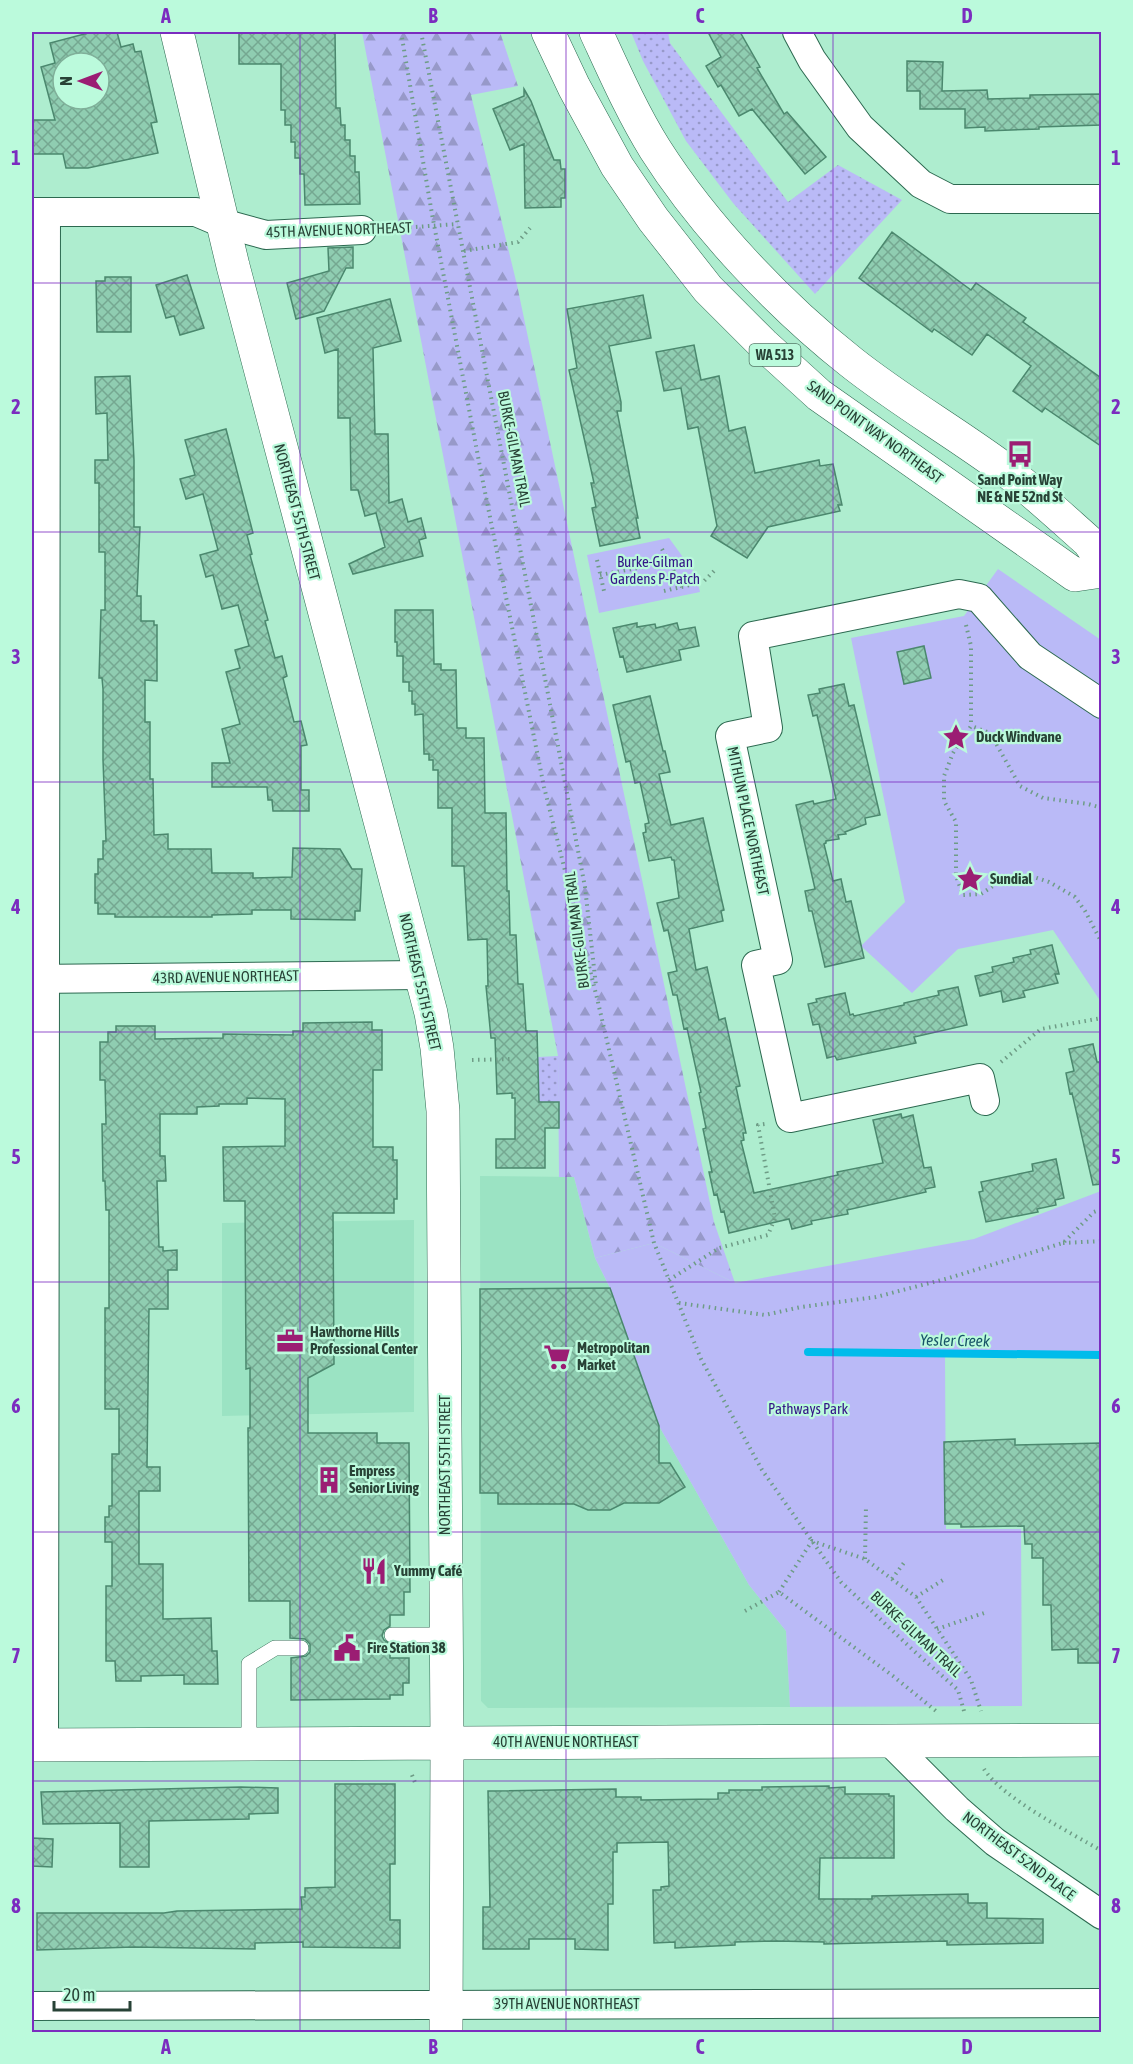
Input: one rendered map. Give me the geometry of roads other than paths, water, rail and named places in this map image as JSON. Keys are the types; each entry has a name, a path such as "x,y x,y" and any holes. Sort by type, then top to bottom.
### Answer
{"main road":[{"name":"NORTHEAST 55TH STREET","path":"177,32 222,223 431,1013 437,1048 443,1111 447,1743 446,2018"},
{"name":"SAND POINT WAY NORTHEAST","path":"549,32 574,87 617,166 653,219 708,289 763,344 819,395 1075,575 1101,570 1098,555 1089,542 1008,472 851,362 797,315 743,262 696,207 655,148 613,70 596,32"},
{"name":"40TH AVENUE NORTHEAST","path":"38,1745 1101,1740"}],"street":[{"path":"797,32 812,60 860,127 921,184 950,199 1101,199"},
{"name":"45TH AVENUE NORTHEAST","path":"39,212 196,212 222,223 266,235 362,230"},
{"path":"38,1745 39,212"},
{"name":"MITHUN PLACE NORTHEAST","path":"983,1090 790,1118 756,965 778,960 730,736 768,728 753,636 959,594 979,598 1030,656 1101,702"},
{"name":"43RD AVENUE NORTHEAST","path":"38,979 420,975"},
{"name":"NORTHEAST 52ND PLACE","path":"889,1741 957,1809 995,1842 1101,1915"},
{"name":"39TH AVENUE NORTHEAST","path":"32,2006 446,2018 1101,2003"}],"lane":[{"path":"392,1635 446,1635"},
{"path":"249,1744 249,1664 275,1648 301,1648"}],"waterway":[{"name":"Yesler Creek","path":"808,1352 1102,1355"}],"place":[{"name":"Sand Point Way NE & NE 52nd St","path":"1020,454"},
{"name":"Duck Windvane","path":"956,737"},
{"name":"Sundial","path":"970,879"},
{"name":"Hawthorne Hills Professional Center","path":"290,1341"},
{"name":"Metropolitan Market","path":"557,1357"},
{"name":"Empress Senior Living","path":"329,1480"},
{"name":"Yummy Café","path":"374,1571"},
{"name":"Fire Station 38","path":"347,1648"}],"park label":[{"name":"Burke-Gilman Gardens P-Patch","path":"655,570"},
{"name":"Pathways Park","path":"808,1409"}]}
